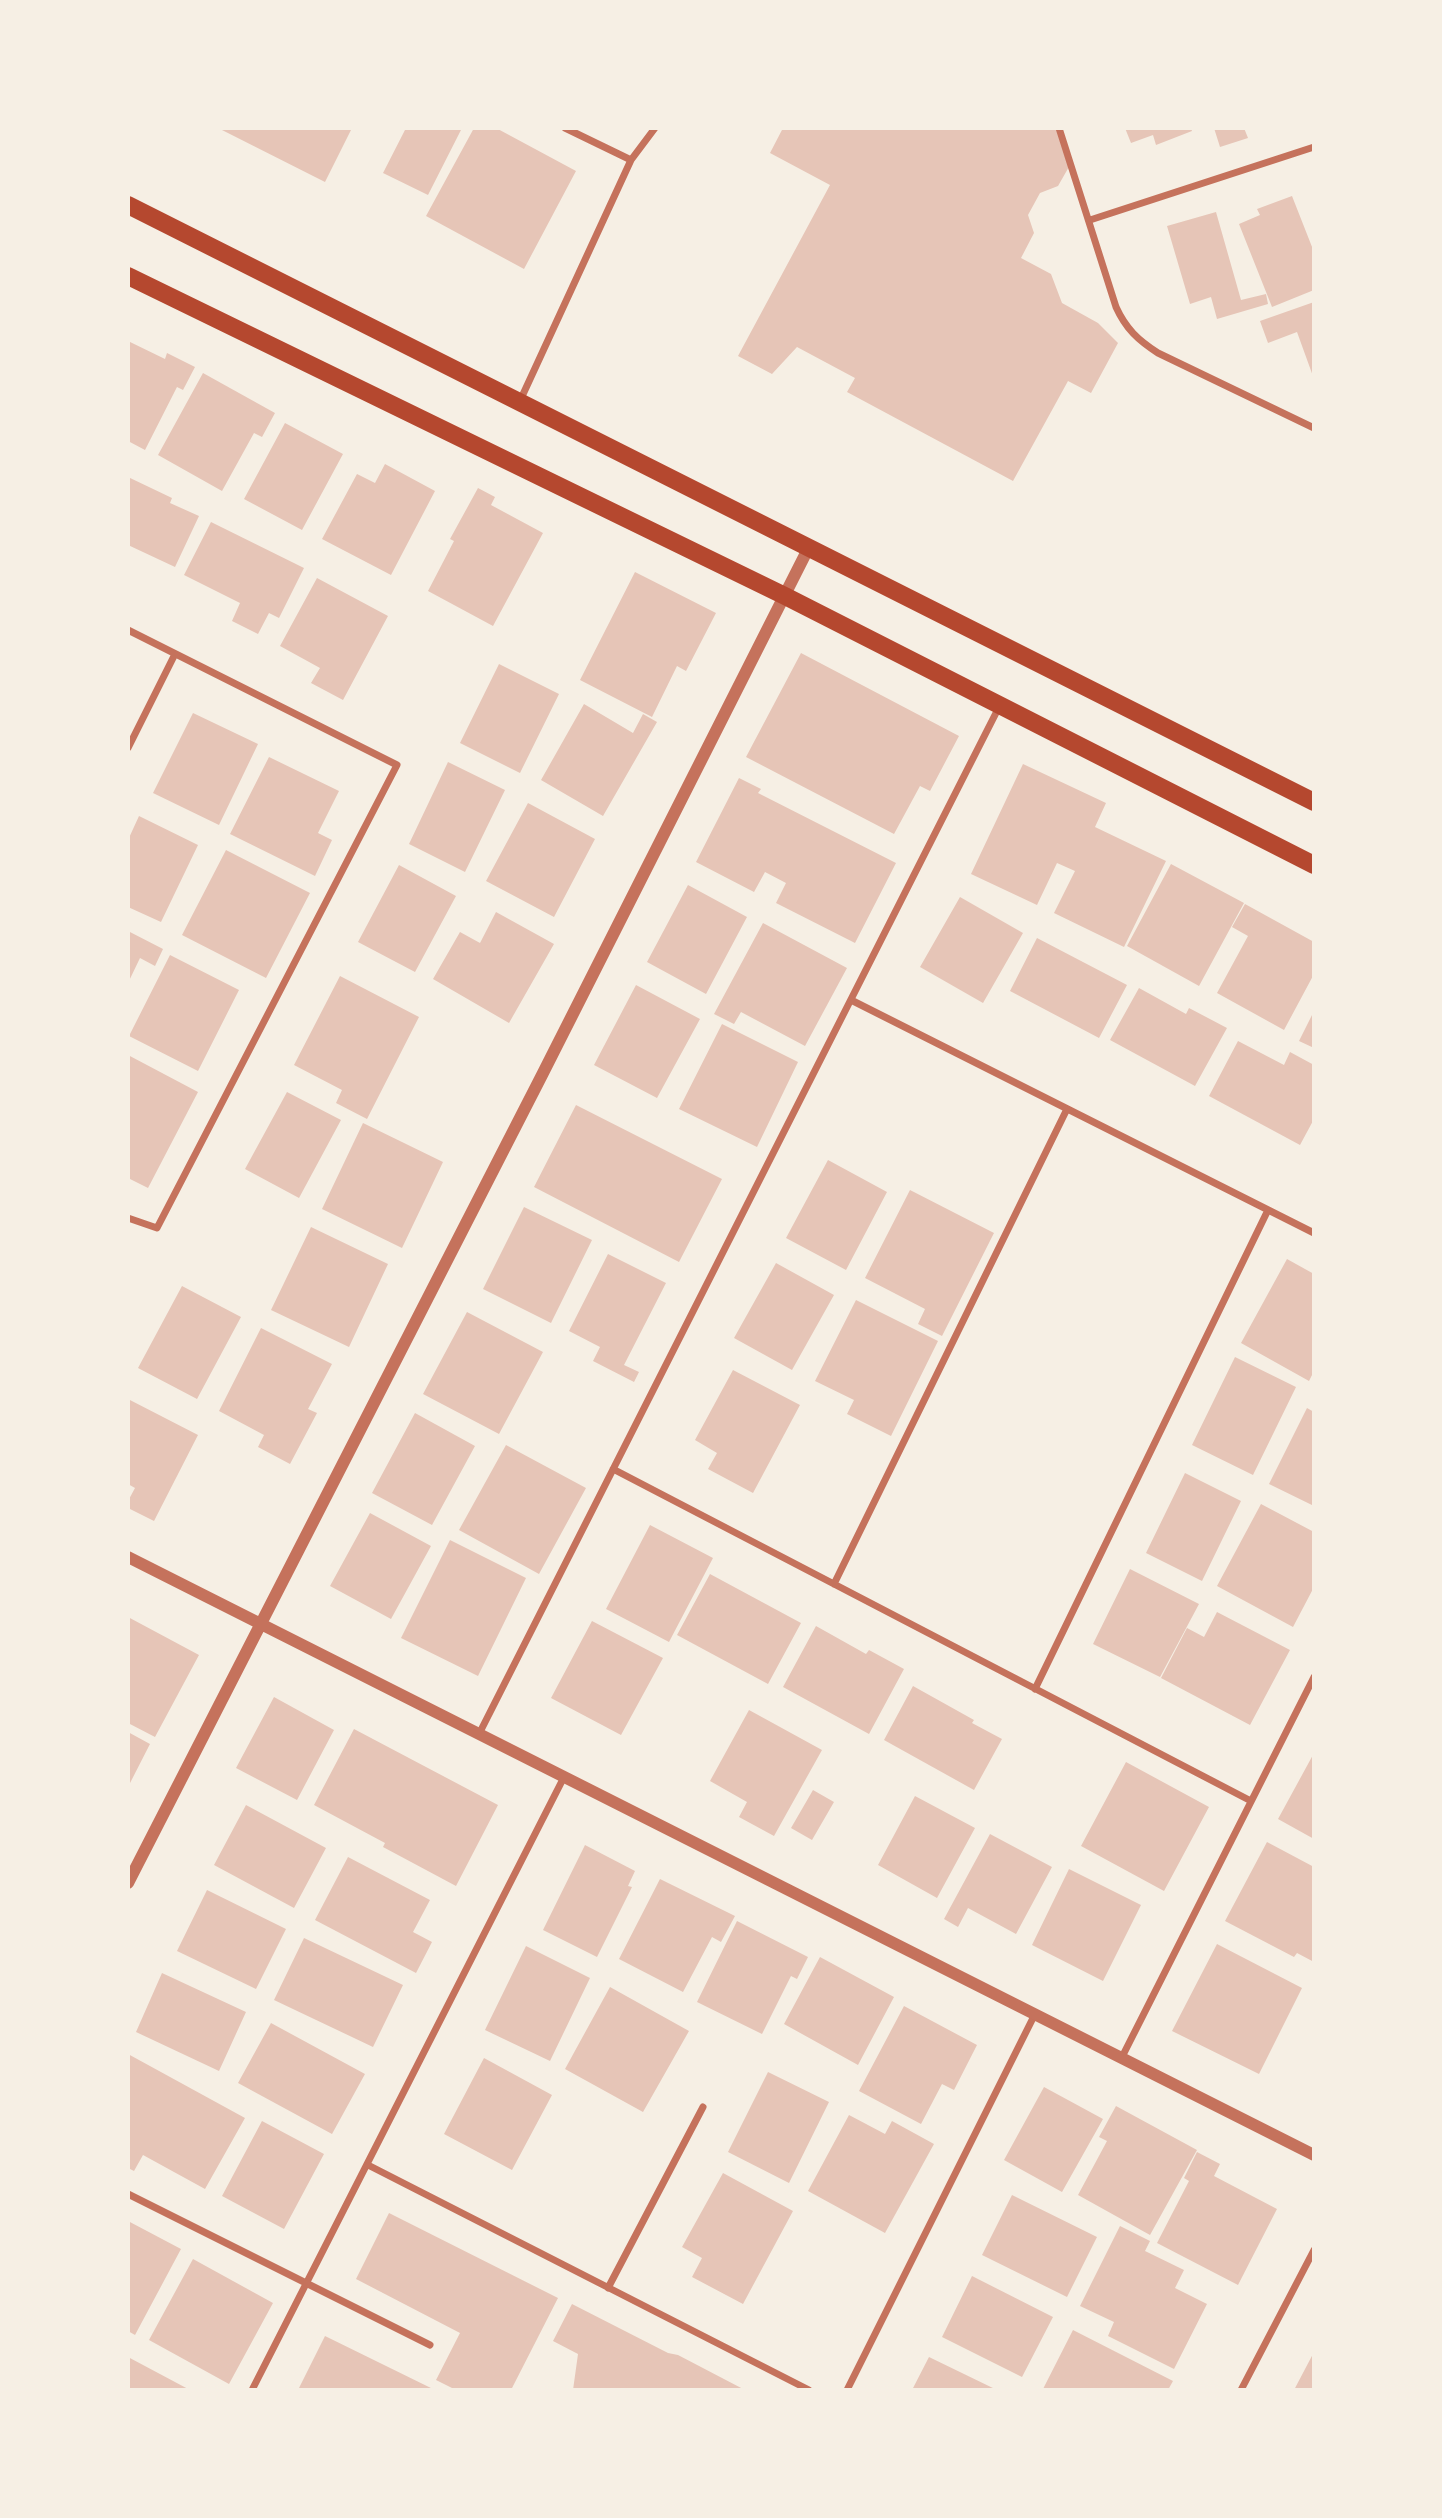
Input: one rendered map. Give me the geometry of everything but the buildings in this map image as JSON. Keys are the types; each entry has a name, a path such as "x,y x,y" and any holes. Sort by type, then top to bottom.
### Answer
{"main road":[{"path":"128,205 1314,802"},
{"path":"128,276 785,596 1314,865"}],"street":[{"path":"565,128 631,160"},
{"path":"518,403 631,160 655,128"},
{"path":"1059,128 1116,307 1124,324 1138,340 1158,353 1314,428"},
{"path":"1090,220 1314,147"},
{"path":"128,1883 808,549"},
{"path":"128,630 397,765 157,1228 128,1218"},
{"path":"128,748 175,654"},
{"path":"479,1734 1000,705"},
{"path":"851,999 1314,1233"},
{"path":"834,1584 1067,1109"},
{"path":"1035,1689 1268,1210"},
{"path":"612,1469 1251,1801"},
{"path":"128,1557 1314,2155"},
{"path":"1121,2059 1314,1677"},
{"path":"252,2390 564,1777"},
{"path":"847,2390 1035,2014"},
{"path":"608,2287 703,2107"},
{"path":"368,2165 809,2390"},
{"path":"128,2194 430,2345"},
{"path":"1241,2390 1314,2250"}]}
